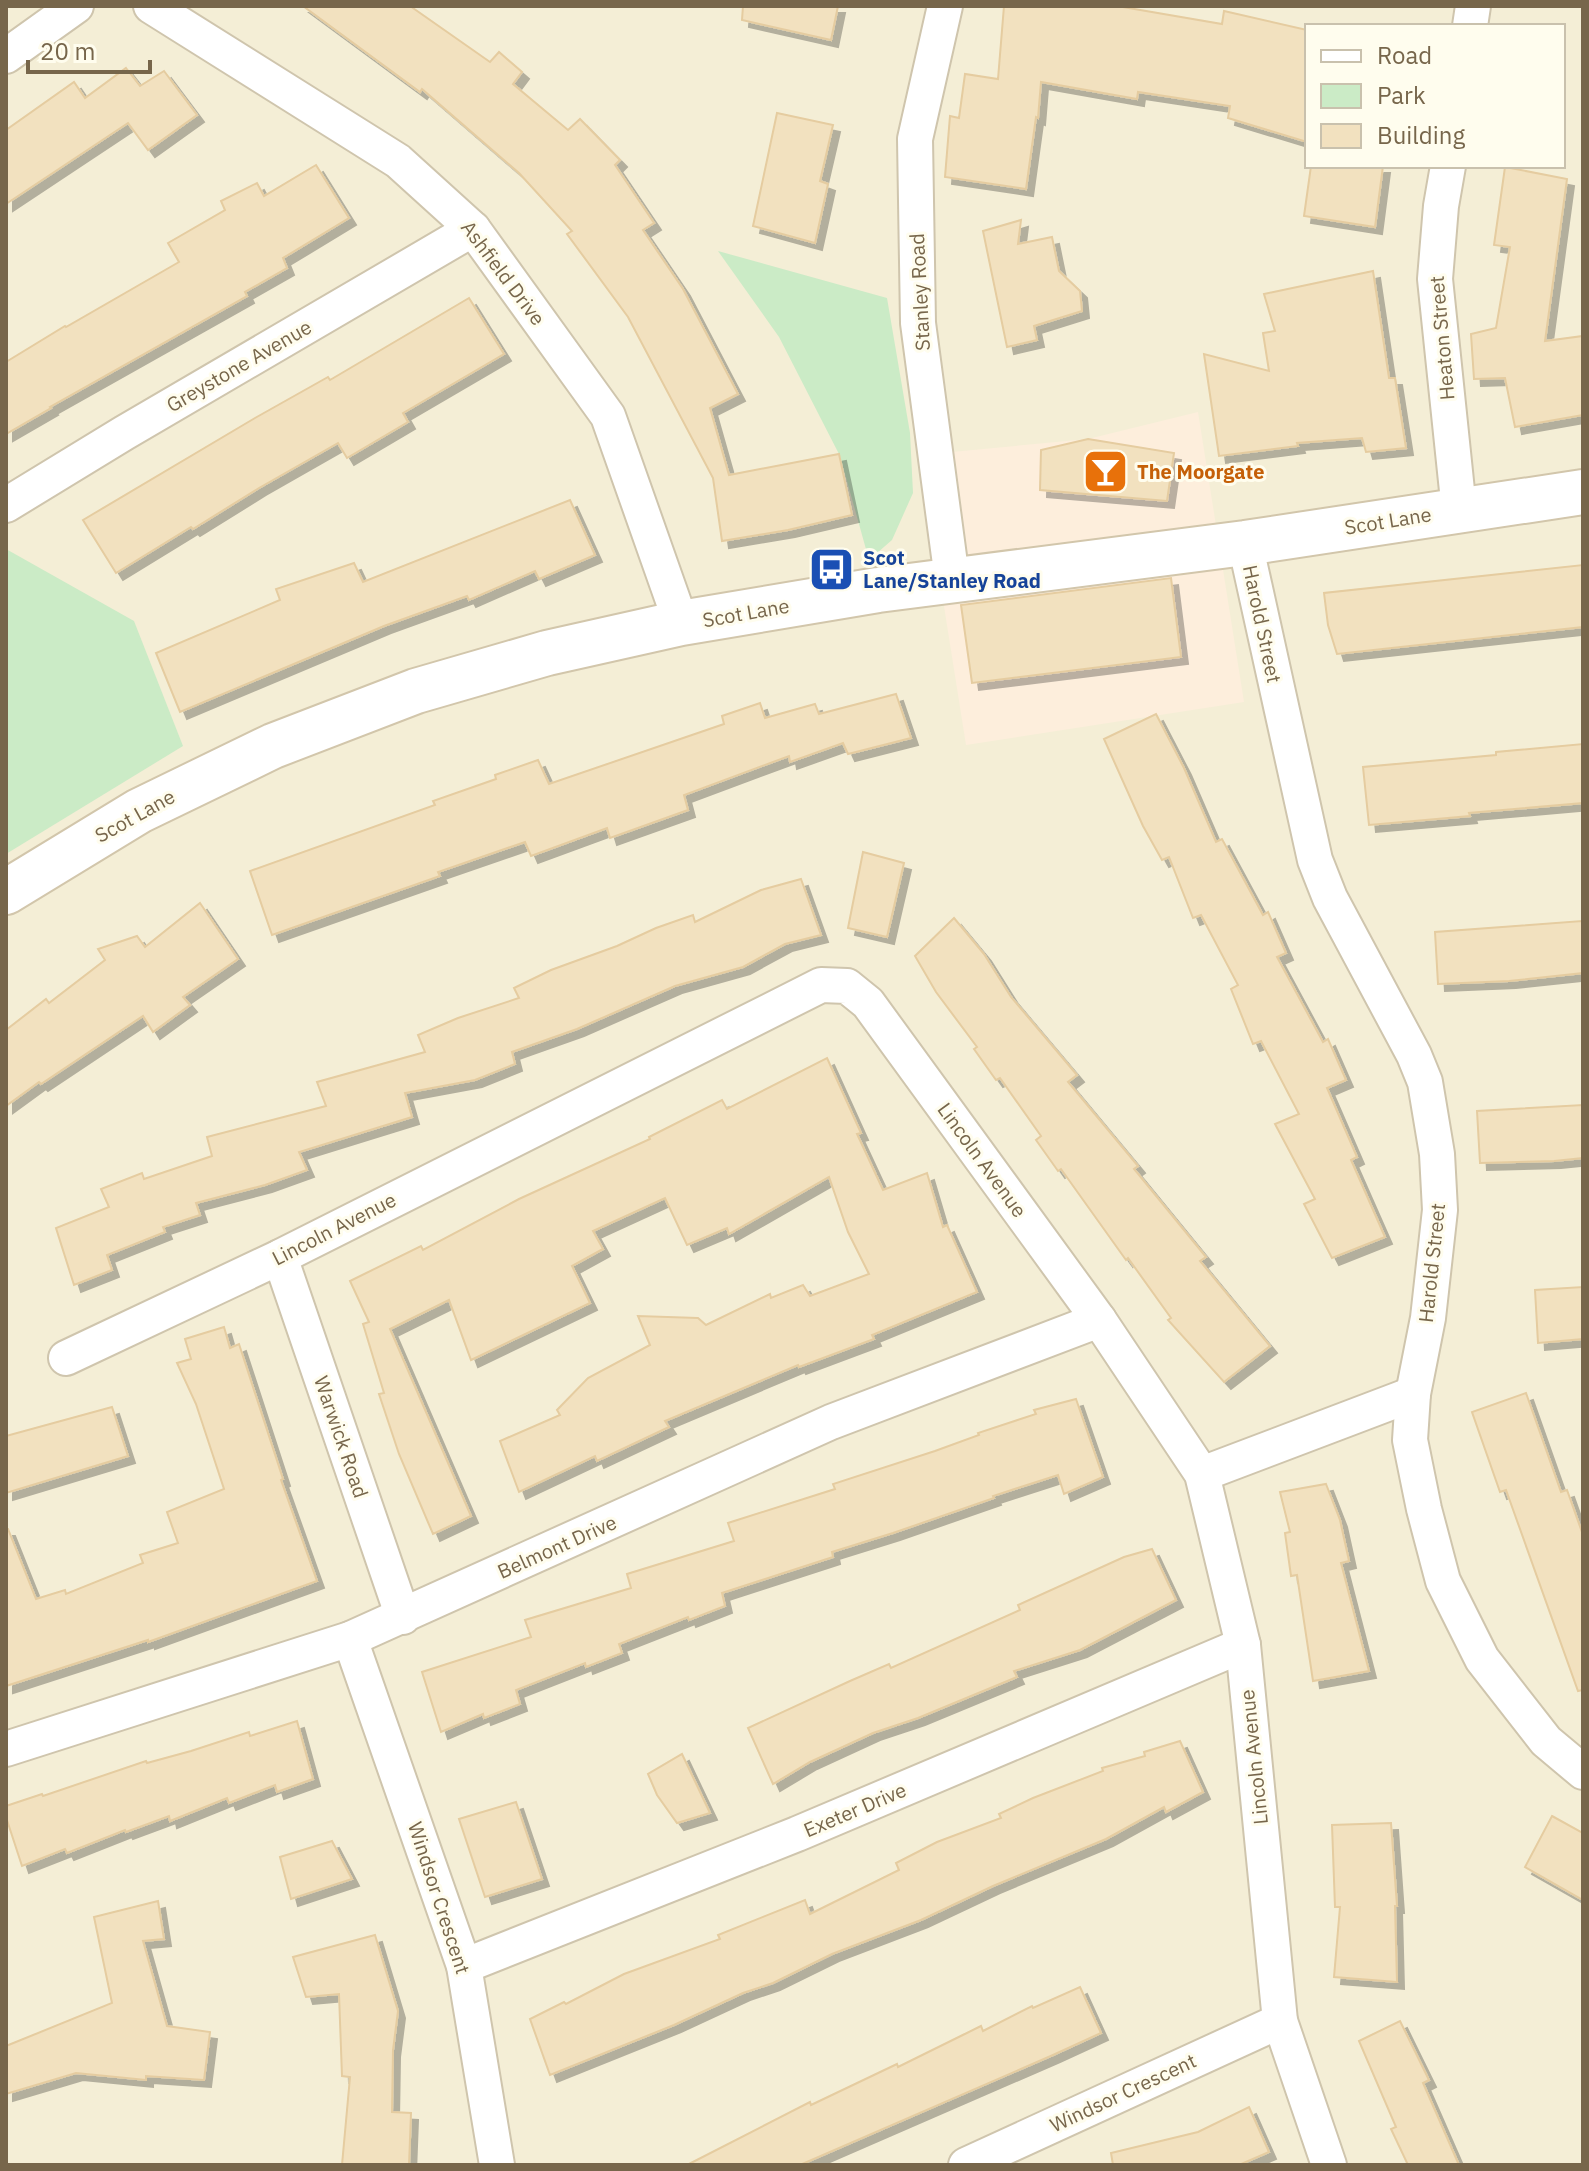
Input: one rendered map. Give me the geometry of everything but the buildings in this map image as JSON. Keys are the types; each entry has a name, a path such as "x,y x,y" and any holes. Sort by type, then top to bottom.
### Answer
{"main road":[{"name":"Scot Lane","path":"6,892 139,811 273,746 431,687 547,653 681,623 952,579 1245,543 1583,492"}],"street":[{"path":"6,56 76,6"},
{"name":"Ashfield Drive","path":"151,6 398,161 473,229 608,416 681,623"},
{"name":"Stanley Road","path":"945,6 915,139 918,323 952,579"},
{"name":"Heaton Street","path":"1448,168 1435,279 1459,510"},
{"name":"Greystone Avenue","path":"6,505 473,229"},
{"name":"Harold Street","path":"1245,543 1315,860 1330,898 1414,1055 1425,1082 1437,1154 1440,1210 1428,1318 1413,1394 1410,1440 1443,1581 1482,1659 1546,1741 1583,1772"},
{"name":"Lincoln Avenue","path":"66,1358 280,1257 821,985 847,986 868,1003 1099,1320 1202,1474 1243,1645 1280,2021 1329,2165"},
{"name":"Warwick Road","path":"280,1257 403,1617"},
{"name":"Belmont Drive","path":"6,1749 350,1639 831,1422 1099,1320"},
{"path":"1202,1474 1413,1394"},
{"name":"Windsor Crescent","path":"350,1639 464,1966 497,2165"},
{"name":"Exeter Drive","path":"464,1966 797,1834 1243,1645"},
{"name":"Windsor Crescent","path":"966,2165 1280,2021"}],"shaded area":[{"path":"6,6 1583,6 1583,2165 6,2165"},
{"path":"1198,412 1244,702 966,745 920,455 1088,439"}],"green space":[{"path":"718,251 887,298 910,433 913,493 892,540 869,560 840,456 779,337"},
{"path":"6,549 134,621 183,746 6,854"}],"place":[{"name":"The Moorgate","path":"1106,472"},
{"name":"Scot Lane/Stanley Road","path":"832,569"}]}
